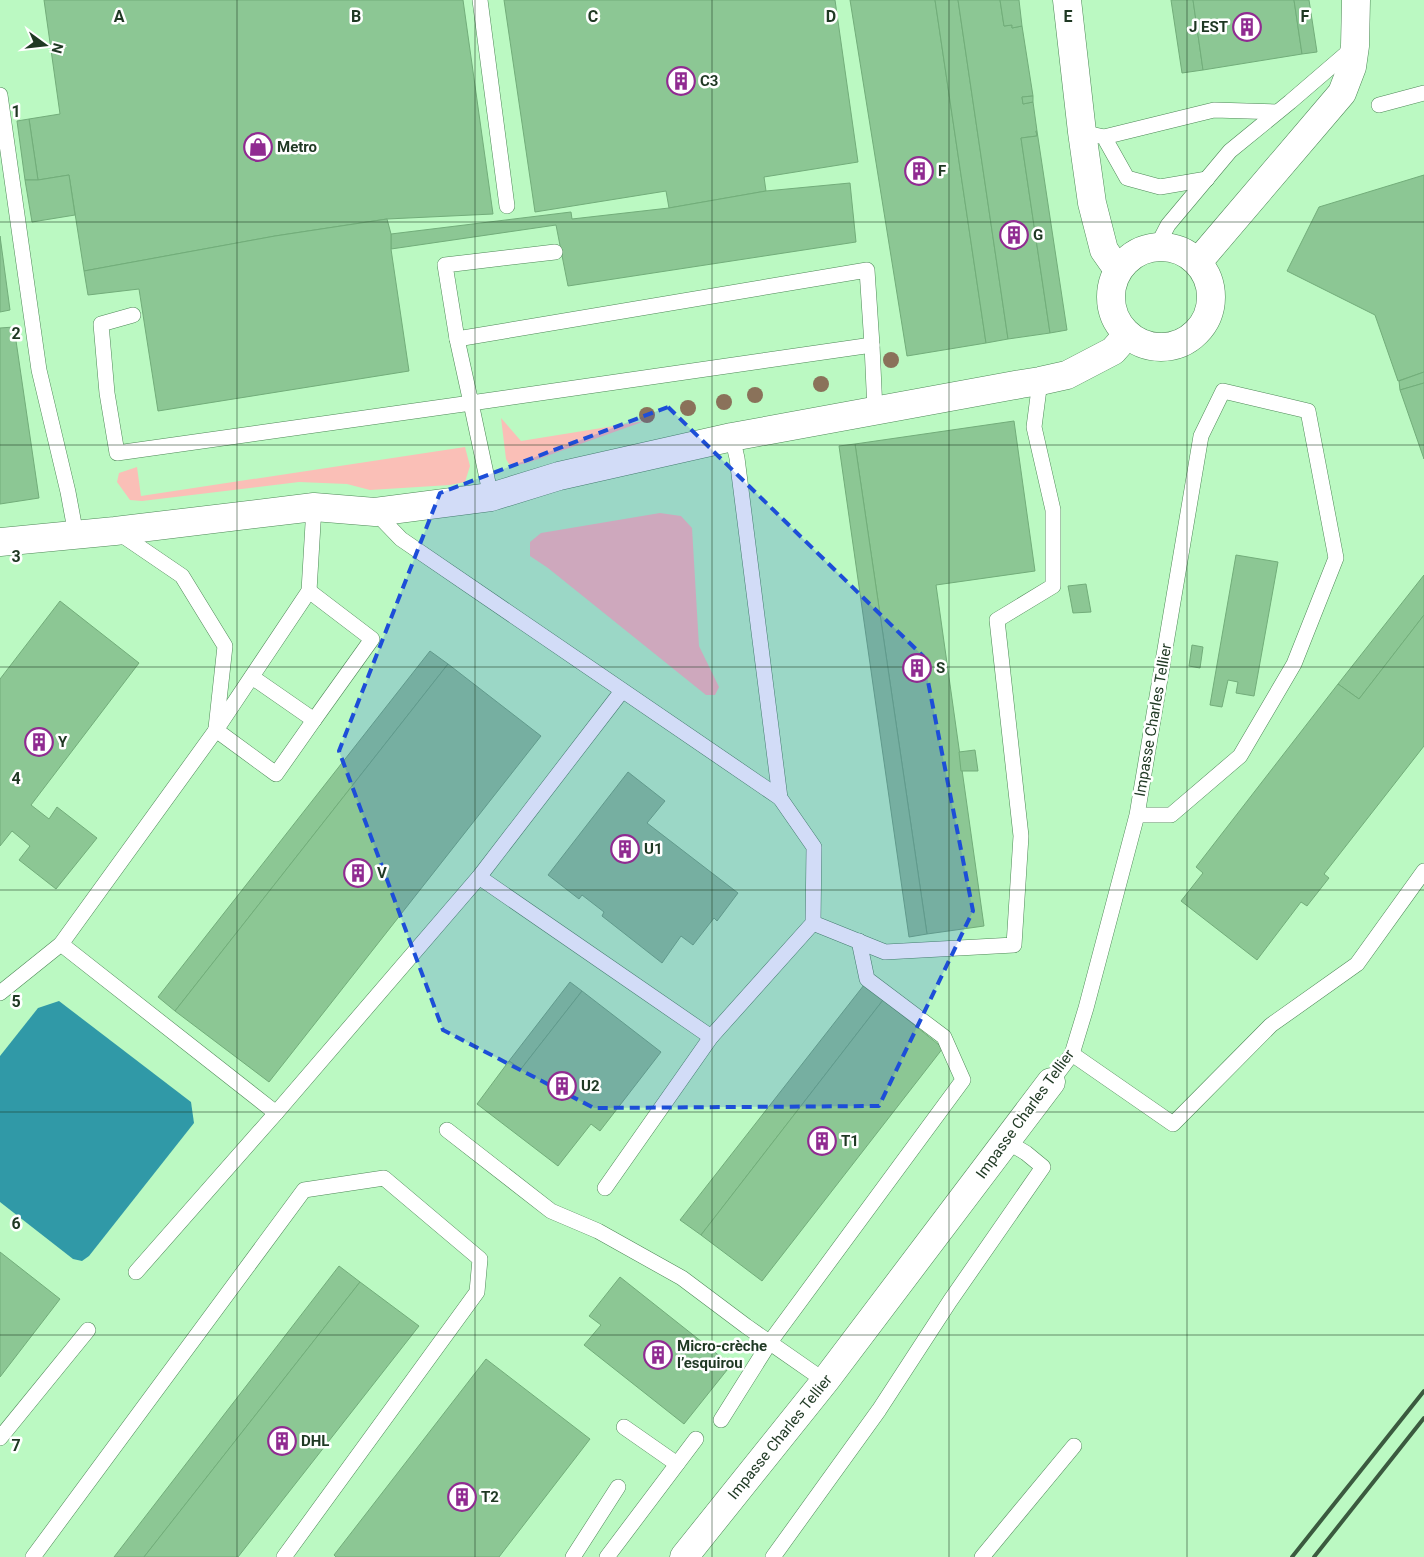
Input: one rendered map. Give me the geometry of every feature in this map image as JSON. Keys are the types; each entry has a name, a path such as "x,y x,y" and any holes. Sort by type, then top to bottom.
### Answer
{"street":[{"path":"1067,0 1093,134 1092,202 1104,250 1118,270"},
{"path":"1198,262 1342,93 1352,67 1356,46 1356,0"},
{"path":"1157,246 1179,249 1198,262 1210,284 1210,310 1198,332 1176,345 1150,346 1127,335 1114,315 1111,292 1118,270 1135,254 1157,246"},
{"path":"0,542 314,507 375,512 491,497 559,476 732,437 1040,382 1067,375 1113,351 1127,335"},
{"name":"Impasse Charles Tellier","path":"684,1557 826,1381 1051,1082"}],"lane":[{"path":"480,0 507,206"},
{"path":"1157,246 1168,225 1230,151 1356,46"},
{"path":"1379,105 1424,93"},
{"path":"0,95 39,370 68,492 76,535"},
{"path":"1206,180 1160,187 1127,178 1093,134 1214,110 1277,112"},
{"path":"491,497 456,339 444,264 555,252"},
{"path":"456,339 867,270 875,411"},
{"path":"133,315 101,324 107,393 117,453 872,345"},
{"path":"814,923 885,952 1014,945 1021,836 997,620 1053,586 1053,510 1034,427 1040,382"},
{"name":"Impasse Charles Tellier","path":"1051,1082 1072,1054 1137,815 1201,436 1224,391 1308,410 1336,558 1294,664 1240,756 1171,816 1137,815"},
{"path":"732,437 737,458 780,798"},
{"path":"0,993 61,944 216,730 309,591 314,507"},
{"path":"375,512 401,539 780,798 814,847 814,923 711,1037 605,1188"},
{"path":"115,530 182,576 225,646 216,730"},
{"path":"216,730 276,774 372,639 309,591"},
{"path":"252,676 314,720"},
{"path":"136,1272 479,877 622,691"},
{"path":"1072,1054 1173,1124 1271,1025 1357,964 1424,871"},
{"path":"479,877 711,1037"},
{"path":"721,1420 770,1342 962,1080 944,1036 867,979 859,941"},
{"path":"61,944 276,1113"},
{"path":"447,1130 551,1211 598,1231 682,1278 826,1381"},
{"path":"773,1557 879,1410 950,1301 1043,1167 1026,1153 1006,1141"},
{"path":"33,1557 304,1190 384,1178 480,1259 477,1292 284,1557"},
{"path":"0,1438 88,1330"},
{"path":"624,1427 677,1464"},
{"path":"607,1557 696,1439"},
{"path":"982,1557 1074,1446"},
{"path":"573,1557 618,1487"}],"highlighted area":[{"path":"668,407 923,656 973,911 879,1106 594,1108 443,1030 339,751 440,493"}],"shaded area":[{"path":"501,418 521,441 645,421 517,465 509,464 506,459"},
{"path":"465,447 470,466 465,482 450,485 370,490 347,484 299,482 142,501 130,500 117,482 119,473 137,467 141,496"},
{"path":"660,513 681,516 692,528 699,646 719,687 715,695 706,695 548,568 530,556 530,542 541,533"}],"water":[{"path":"59,1001 191,1102 194,1123 89,1256 82,1261 73,1259 0,1202 0,1056 38,1008"}],"building":[{"name":"Metro","path":"44,0 463,0 493,214 387,219 275,236 84,271 69,175 38,180 29,119 60,114"},
{"name":"C3","path":"504,0 835,0 858,162 764,177 766,191 669,208 666,191 535,212"},
{"name":"F","path":"850,0 935,0 986,343 907,356"},
{"path":"935,0 958,0 1008,339 986,343"},
{"name":"G","path":"958,0 1000,0 1004,26 1012,25 1012,28 1022,26 1033,96 1022,97 1023,104 1033,102 1037,136 1021,138 1050,333 1008,339"},
{"path":"1000,0 1019,0 1022,26 1012,28 1012,25 1004,26"},
{"path":"1171,0 1193,0 1203,70 1182,73"},
{"name":"J EST","path":"1193,0 1294,0 1302,54 1203,70"},
{"path":"1294,0 1309,0 1317,52 1302,54"},
{"path":"1033,96 1033,102 1023,104 1022,97"},
{"path":"29,119 38,180 25,180 17,121"},
{"path":"1037,131 1067,330 1050,333 1021,138 1037,136"},
{"path":"69,175 75,215 32,222 25,180"},
{"path":"1424,175 1424,372 1398,381 1375,315 1287,271 1319,207"},
{"path":"850,183 856,242 568,286 556,225 391,249 391,234 571,212 572,219 669,208 766,191"},
{"path":"387,219 391,234 391,249 409,371 158,411 139,289 88,295 84,271 275,236"},
{"path":"0,236 10,310 0,312"},
{"path":"14,327 39,498 0,504 0,328"},
{"path":"1424,372 1424,383 1400,390 1399,381"},
{"path":"1424,383 1424,459 1400,390"},
{"name":"S","path":"1014,421 1035,571 936,585 984,926 927,934 855,444"},
{"path":"855,444 927,934 909,937 839,446"},
{"path":"1236,555 1278,562 1254,696 1236,693 1238,682 1228,680 1222,707 1210,705"},
{"path":"1424,575 1424,615 1359,699 1338,684"},
{"path":"1086,584 1091,612 1073,613 1068,586"},
{"name":"Y","path":"60,601 139,663 31,805 49,819 57,807 97,838 56,889 19,860 30,846 12,831 0,846 0,679"},
{"path":"1424,615 1424,746 1324,874 1329,878 1307,906 1301,902 1257,960 1181,901 1203,873 1196,867 1338,684 1359,699"},
{"path":"1192,645 1203,647 1200,668 1189,666"},
{"path":"430,651 448,664 175,1011 158,997"},
{"name":"V","path":"448,664 541,736 269,1082 175,1011"},
{"path":"975,750 978,771 961,771 959,752"},
{"name":"U1","path":"628,772 665,801 647,823 738,893 717,921 714,918 693,945 681,936 662,963 602,916 604,912 582,895 579,899 548,875"},
{"path":"570,982 582,991 521,1069 509,1061"},
{"path":"864,985 883,1000 701,1235 680,1220"},
{"name":"U2","path":"582,991 661,1052 600,1131 591,1124 558,1166 477,1104 509,1061 521,1069"},
{"name":"T1","path":"883,1000 943,1048 762,1281 701,1235"},
{"path":"0,1252 60,1299 0,1377"},
{"path":"339,1266 360,1282 144,1557 114,1557"},
{"name":"Micro-crèche l’esquirou","path":"620,1277 731,1365 684,1424 584,1345 601,1325 589,1316"},
{"name":"DHL","path":"360,1282 419,1326 238,1557 144,1557"},
{"name":"T2","path":"486,1359 590,1439 499,1557 336,1557 334,1555"}],"railway":[{"path":"1292,1557 1424,1391"},
{"path":"1314,1557 1424,1418"}],"place":[{"name":"J EST","path":"1247,27"},
{"name":"C3","path":"681,81"},
{"name":"Metro","path":"258,147"},
{"name":"F","path":"919,171"},
{"name":"G","path":"1014,235"},
{"name":"S","path":"917,668"},
{"name":"Y","path":"39,742"},
{"name":"U1","path":"625,849"},
{"name":"V","path":"358,873"},
{"name":"U2","path":"562,1086"},
{"name":"T1","path":"822,1141"},
{"name":"Micro-crèche l’esquirou","path":"658,1355"},
{"name":"DHL","path":"282,1441"},
{"name":"T2","path":"462,1497"}]}
